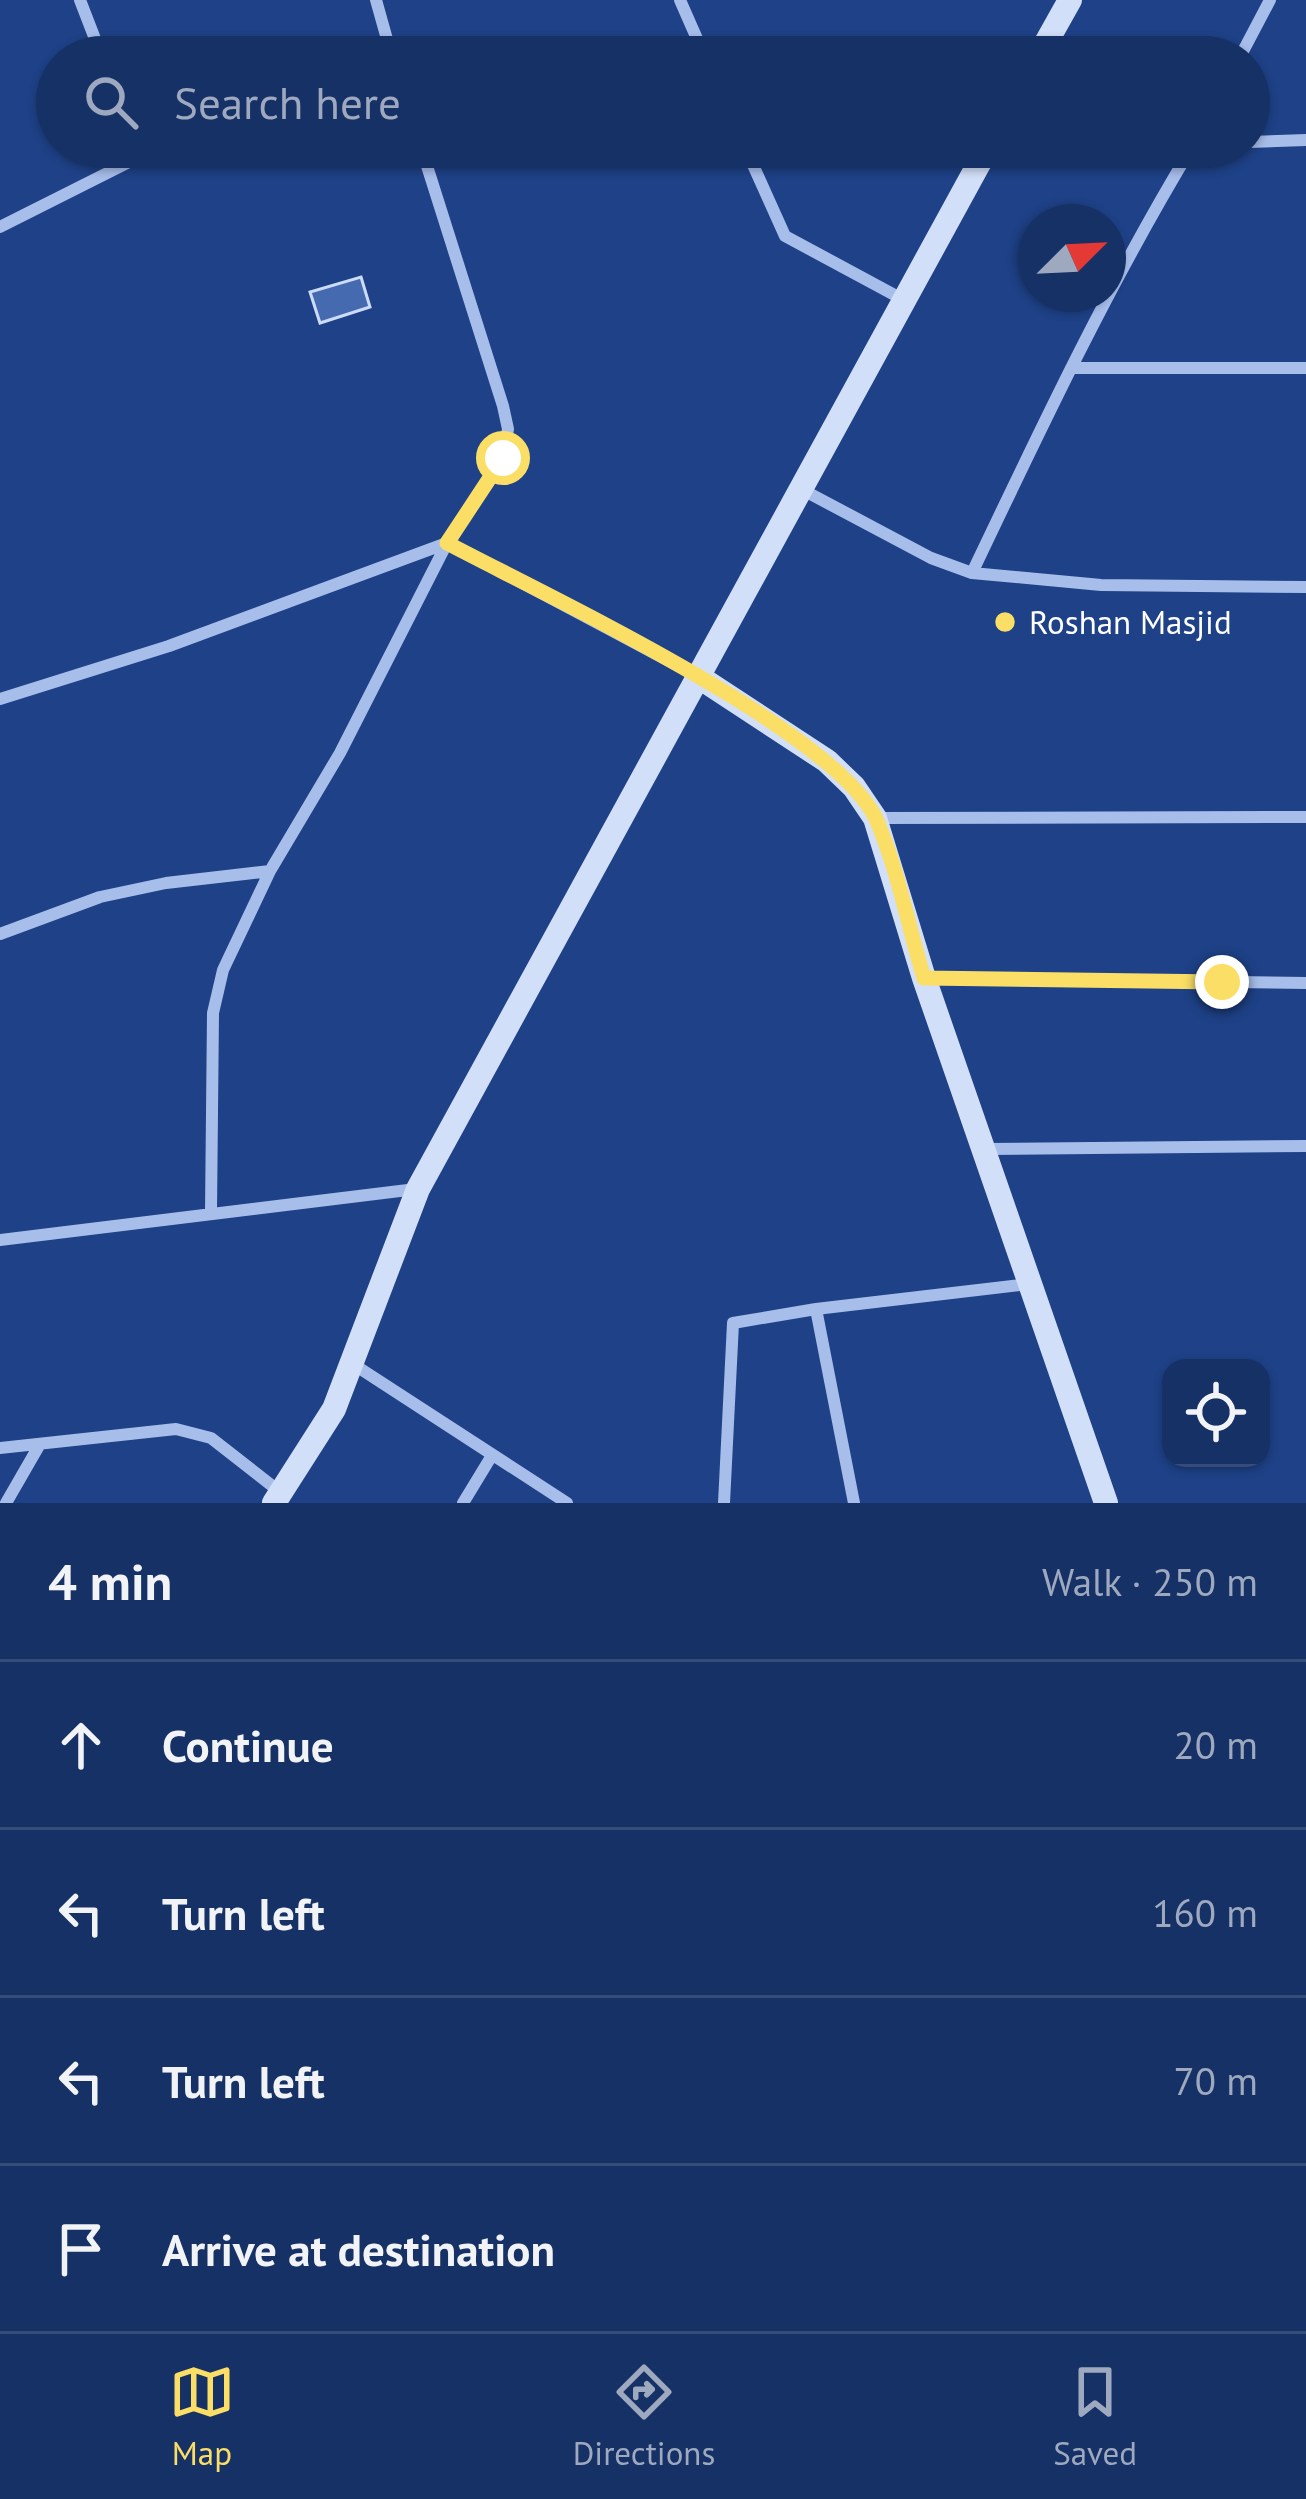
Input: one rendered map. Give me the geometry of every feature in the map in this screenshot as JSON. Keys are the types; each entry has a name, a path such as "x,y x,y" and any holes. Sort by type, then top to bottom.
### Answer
{"street":[{"path":"80,0 94,36"},
{"path":"376,0 386,36"},
{"path":"680,0 696,36"},
{"path":"1050,36 1070,0"},
{"path":"1251,36 1270,0"},
{"path":"1270,141 1306,140"},
{"path":"0,227 110,168"},
{"path":"211,1212 213,1013 223,970 270,871 340,753 447,543 503,458 508,429 503,406 428,168"},
{"path":"754,168 784,236 902,299"},
{"path":"0,1448 176,1429 211,1438 277,1497 334,1408 418,1189 976,168"},
{"path":"972,573 1071,368 1180,168"},
{"path":"1071,368 1306,368"},
{"path":"800,488 931,558 972,573 1101,585 1306,586"},
{"path":"0,699 169,646 447,543 699,677 827,761 854,787 875,818 924,978 1106,1503"},
{"path":"875,818 1306,817"},
{"path":"0,934 100,897 166,883 270,871"},
{"path":"924,978 1306,983"},
{"path":"984,1149 1306,1146"},
{"path":"0,1240 418,1189"},
{"path":"724,1503 733,1323 1030,1284"},
{"path":"816,1310 854,1503"},
{"path":"353,1364 567,1503"},
{"path":"6,1503 40,1444"},
{"path":"463,1503 491,1457"}],"building":[{"path":"361,277 370,307 320,323 310,292"}],"place":[{"name":"Roshan Masjid","path":"1005,622"}],"route":[{"path":"503,458 447,543 699,677 827,761 854,787 875,818 924,978 1222,982"}]}
